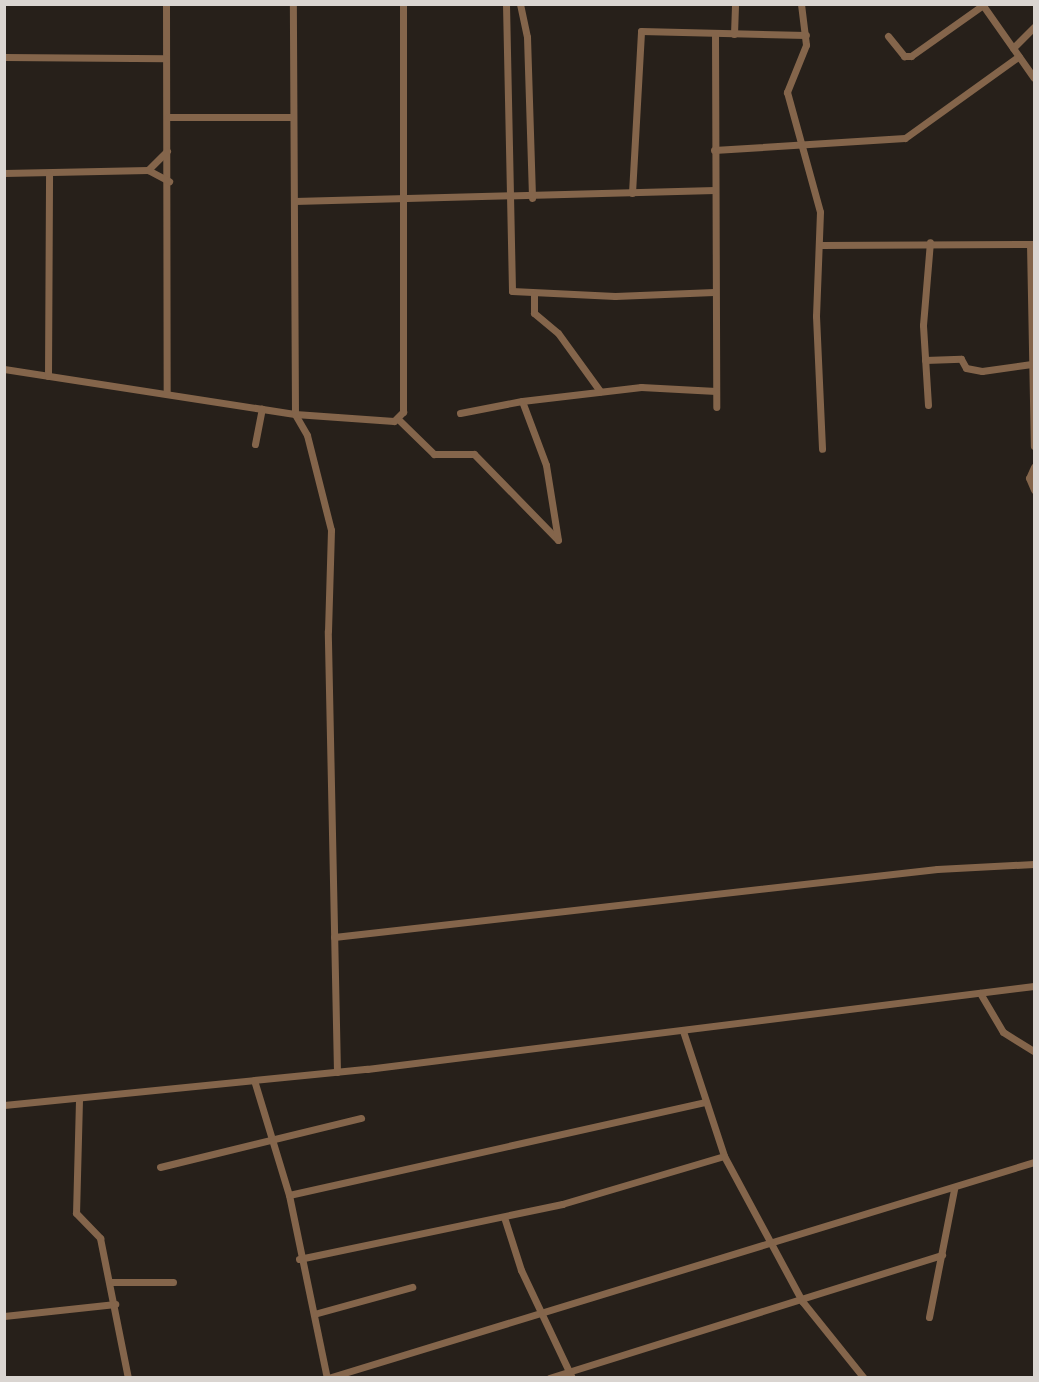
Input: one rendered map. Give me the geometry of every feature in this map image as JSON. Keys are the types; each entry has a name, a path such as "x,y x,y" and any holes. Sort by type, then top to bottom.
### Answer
{"street":[{"path":"166,4 169,181 167,394"},
{"path":"293,4 295,414 307,435 331,530 337,1072"},
{"path":"399,420 405,201 403,4"},
{"path":"506,4 511,199 509,286 516,293 534,294 714,292"},
{"path":"520,4 527,37 532,198"},
{"path":"734,34 735,4"},
{"path":"801,4 806,35 787,92 820,212 821,245 816,316 822,449"},
{"path":"888,36 904,56 911,56 983,5 1035,78"},
{"path":"1013,48 1035,27"},
{"path":"632,193 641,31 806,35"},
{"path":"715,33 716,407"},
{"path":"714,150 803,148 916,134 1019,56"},
{"path":"4,57 166,58"},
{"path":"168,117 293,117"},
{"path":"148,170 168,150"},
{"path":"4,173 148,170 169,181"},
{"path":"48,376 50,173"},
{"path":"294,201 511,199 715,190"},
{"path":"821,245 930,242 1032,244 1035,446"},
{"path":"928,405 925,360 930,242"},
{"path":"534,294 534,313 558,333 600,391"},
{"path":"925,360 961,358 966,368 982,371 1032,364"},
{"path":"4,369 295,414 399,420 434,454 474,454 558,540 546,465 522,401"},
{"path":"460,413 522,401 600,391 716,391"},
{"path":"255,444 262,409"},
{"path":"1035,468 1029,478 1035,490"},
{"path":"334,937 937,869 1035,864"},
{"path":"4,1105 78,1100 337,1072 1035,986"},
{"path":"980,993 1004,1032 1035,1051"},
{"path":"683,1031 724,1156 770,1244 802,1301 864,1377"},
{"path":"254,1080 289,1195 299,1258 327,1377 954,1189 1035,1162"},
{"path":"78,1100 76,1213 100,1238 128,1377"},
{"path":"289,1195 706,1102"},
{"path":"160,1167 271,1138 361,1118"},
{"path":"299,1258 504,1217 724,1156"},
{"path":"929,1317 954,1189"},
{"path":"504,1217 540,1313 570,1375"},
{"path":"549,1377 570,1375 942,1256"},
{"path":"110,1282 173,1282"},
{"path":"314,1314 412,1287"},
{"path":"4,1316 115,1305"}]}
